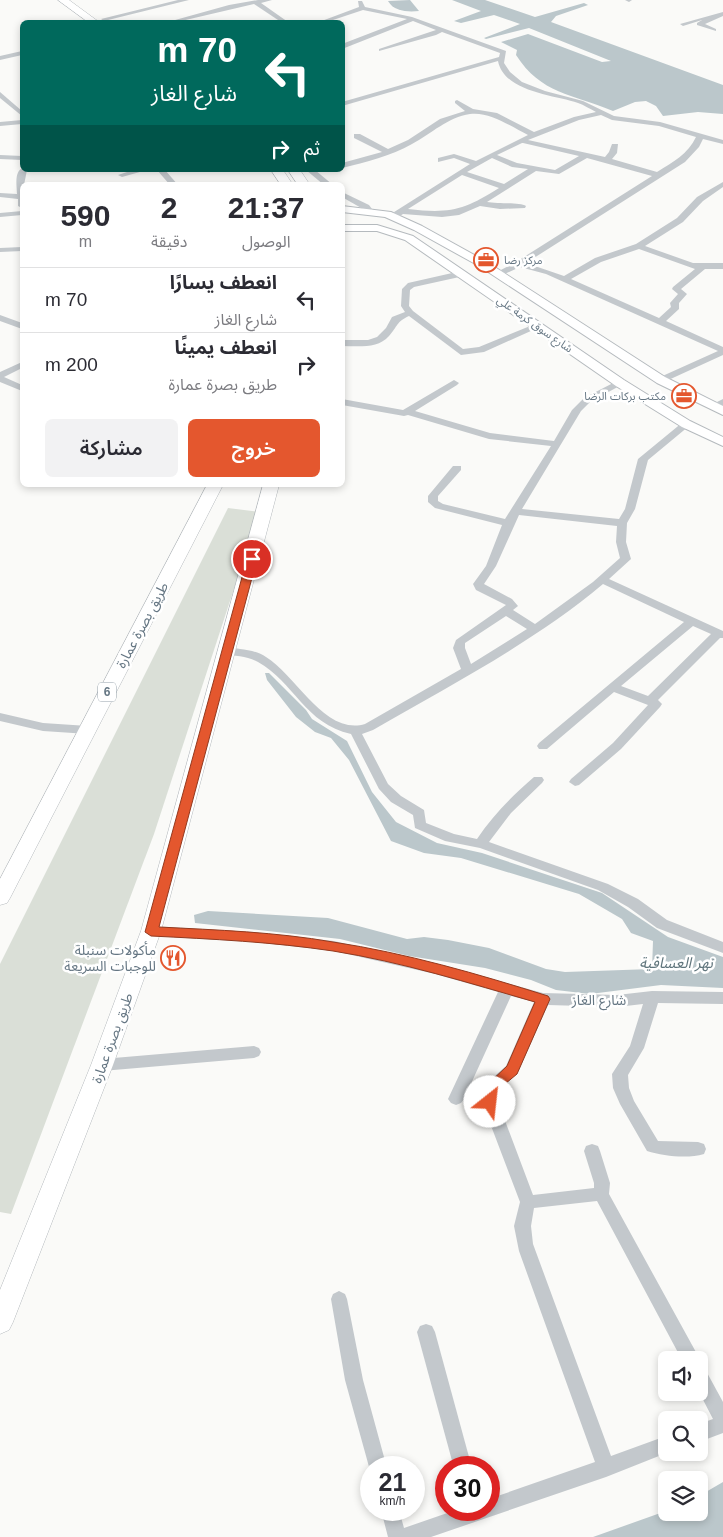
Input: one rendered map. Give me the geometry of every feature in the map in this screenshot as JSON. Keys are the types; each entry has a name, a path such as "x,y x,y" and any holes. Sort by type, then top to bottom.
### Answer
{"highway":[{"path":"63,0 100,20"},
{"path":"78,0 101,20"},
{"name":"طريق بصرة عمارة","path":"2,890 215,487"},
{"name":"طريق بصرة عمارة","path":"0,1322 102,1064 151,932 270,487"}],"main road":[{"name":"شارع سوق كرمة علي","path":"345,209 397,214 497,274 661,380 720,406"},
{"path":"363,227 354,222 355,218 372,213"},
{"name":"شارع سوق كرمة علي","path":"345,228 379,227 396,231 620,383 686,424 721,439"}],"street":[{"path":"106,20 186,0"},
{"path":"179,20 229,7 269,0"},
{"path":"360,0 363,8"},
{"path":"256,3 282,20"},
{"path":"328,20 363,8 413,19 504,52 501,63 508,73 520,83 544,94 581,102 612,118 660,124 723,142"},
{"path":"683,24 723,12"},
{"path":"714,30 699,24 723,12"},
{"path":"345,46 413,19"},
{"path":"381,50 434,34 442,29"},
{"path":"345,38 355,42"},
{"path":"0,58 20,53"},
{"path":"345,103 502,58"},
{"path":"0,94 20,112"},
{"path":"457,102 471,111 494,115 535,135"},
{"path":"345,165 388,152 411,142 418,135 443,122 471,111"},
{"path":"397,214 478,164 535,135 560,123 602,113"},
{"path":"0,124 20,122"},
{"path":"497,274 519,264 682,160 696,145 701,135"},
{"path":"357,136 388,152"},
{"path":"523,141 607,160 658,176"},
{"path":"607,160 614,153 615,146"},
{"path":"441,160 454,156 478,164"},
{"path":"493,156 534,169 551,172 561,171 586,156"},
{"path":"0,157 20,158"},
{"path":"397,214 454,213 478,203 534,169"},
{"path":"122,175 135,172"},
{"path":"163,172 171,182"},
{"path":"313,172 325,182"},
{"path":"463,173 504,187"},
{"path":"565,279 598,260 639,246 680,220 700,199 723,184"},
{"path":"0,195 20,200"},
{"path":"345,196 366,207 372,213"},
{"path":"478,203 495,206 522,206"},
{"path":"0,215 20,213"},
{"path":"639,246 672,260 702,268 723,266"},
{"path":"0,250 20,249"},
{"path":"519,264 550,272 721,348"},
{"path":"660,322 676,307 674,303 683,294 676,289 702,268"},
{"path":"461,274 411,285 406,289 405,306 410,313 462,352 481,350 538,326"},
{"path":"345,343 373,342 383,339 388,334 395,319 410,313"},
{"path":"0,318 20,325"},
{"path":"661,380 721,348"},
{"path":"0,378 20,366"},
{"path":"0,378 20,387"},
{"path":"409,412 430,396 454,383"},
{"path":"467,669 459,648 460,642 512,606 508,601 480,588 478,584 491,566 508,523 577,410 587,400 620,383"},
{"path":"345,402 398,412 409,412 489,436 557,444"},
{"path":"228,651 253,654 264,660 317,713 338,726 355,732 369,727 535,629 603,580 626,559 621,542 622,522 630,509 643,459 686,424"},
{"path":"458,468 433,496 433,502 439,506 508,523"},
{"path":"515,511 622,522"},
{"path":"603,580 722,635 651,700"},
{"path":"506,611 535,629"},
{"path":"543,746 692,621"},
{"path":"575,782 617,746 656,704 651,700 612,687"},
{"path":"0,717 46,728 88,730"},
{"path":"355,732 383,786 396,799 420,813 420,825 441,836 464,843 481,844 603,887 633,903 662,924 723,948"},
{"path":"481,844 490,829 518,797 538,780"},
{"name":"شارع الغاز","path":"151,932 254,937 334,946 435,968 543,999 617,1002 652,997 723,998"},
{"path":"456,1099 507,988"},
{"path":"652,997 637,1048 620,1074 621,1088 653,1146 663,1149 698,1149"},
{"path":"543,999 512,1070 493,1086 490,1102 528,1202 523,1217 522,1235 606,1468"},
{"path":"102,1064 254,1052"},
{"path":"592,1151 602,1183 601,1194 686,1351"},
{"path":"528,1202 601,1194"},
{"path":"339,1299 354,1380 375,1456"},
{"path":"426,1332 460,1456"},
{"path":"708,1392 723,1420"},
{"path":"708,1430 723,1424"},
{"path":"500,1503 658,1449"},
{"path":"393,1521 397,1537"},
{"path":"404,1537 449,1521"}],"shaded area":[{"path":"228,508 259,512 154,834 11,1214 0,1212 0,964"}],"water":[{"path":"410,0 419,11 398,9 388,1"},
{"path":"452,0 485,0 535,17 584,3 588,5 556,16 551,22 723,85 723,114 698,112 663,116 656,106 646,101 635,102 613,111 559,91 536,78 516,55 517,50 501,42 528,34 602,62 611,61 529,28 486,39 484,38 520,24 494,15 461,23 454,21 481,11"},
{"name":"نهر العسافية","path":"265,673 269,673 306,710 312,719 347,741 372,792 396,822 437,843 482,853 602,893 668,937 723,957 723,988 661,985 590,994 556,990 531,980 485,968 409,956 340,939 195,923 194,915 208,911 328,918 407,939 424,937 489,948 546,969 565,972 652,969 653,941 631,933 622,919 579,894 461,858 424,853 391,841 349,760 331,738 315,732 296,717 267,680"},
{"path":"723,1482 723,1537 593,1537 658,1514 658,1521 708,1521 708,1491"}],"place":[{"name":"مركز رضا","path":"486,260"},
{"name":"مكتب بركات الرضا","path":"684,396"},
{"name":"مأكولات سنبلة للوجبات السريعة","path":"173,958"}],"route":[{"path":"252,559 151,932 254,937 334,946 435,968 543,999 512,1070 504,1079 493,1086 490,1102"}]}
